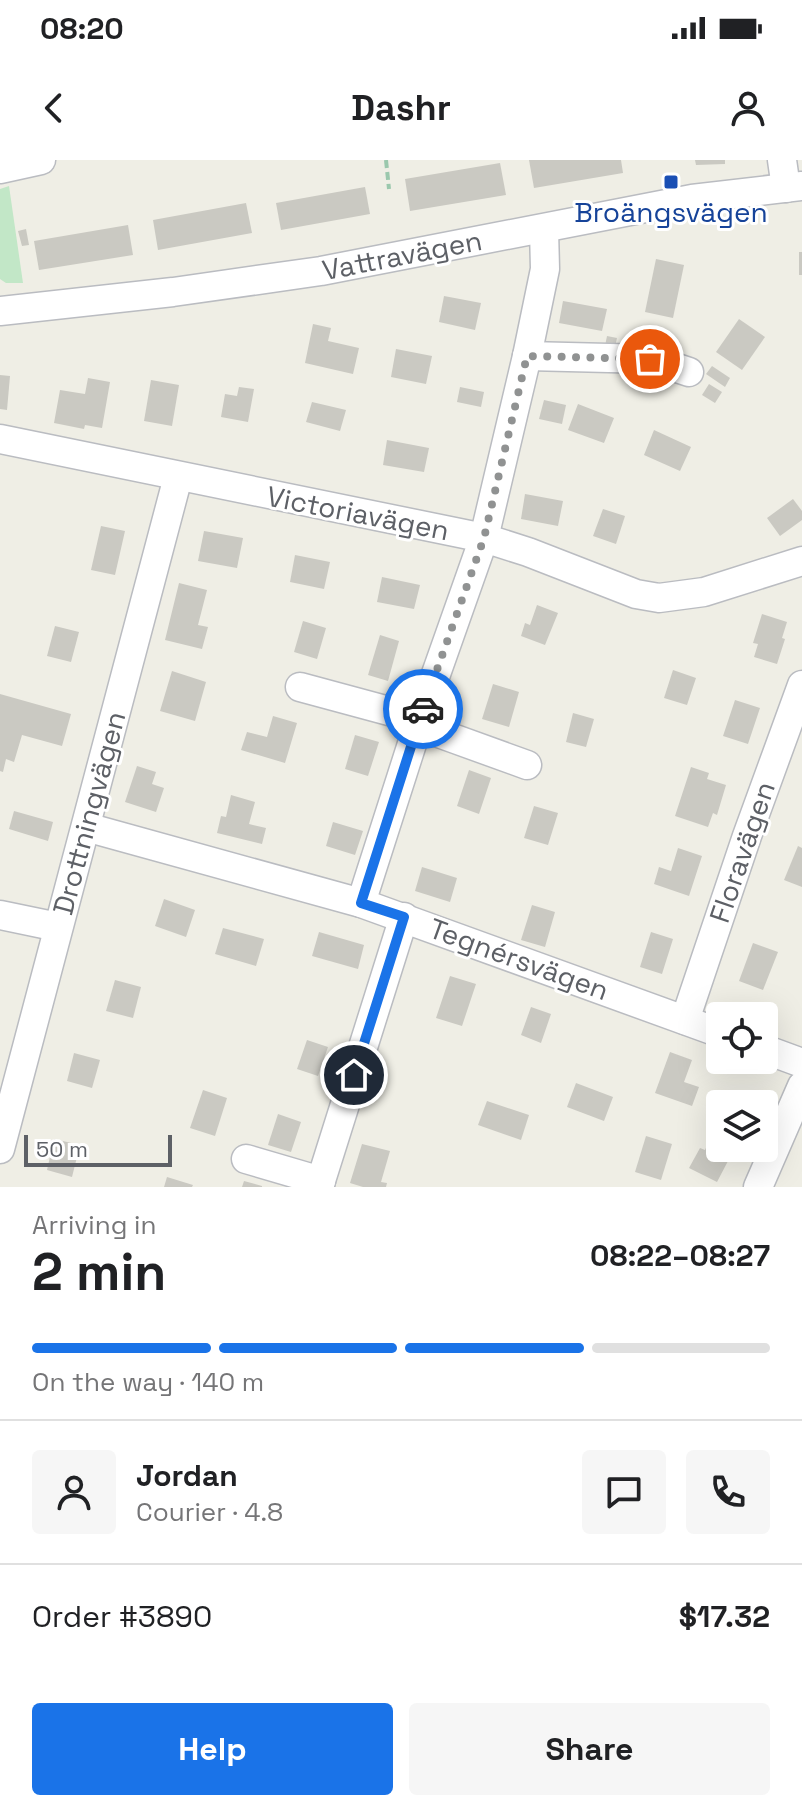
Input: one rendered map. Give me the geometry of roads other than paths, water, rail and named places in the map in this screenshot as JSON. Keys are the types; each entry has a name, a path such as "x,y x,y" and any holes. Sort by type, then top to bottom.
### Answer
{"street":[{"path":"0,169 41,160"},
{"path":"782,160 794,187"},
{"name":"Vattravägen","path":"0,311 275,278 692,199 794,187"},
{"path":"361,903 419,722 484,538 545,269 544,229"},
{"path":"527,356 650,359 689,372"},
{"name":"Victoriavägen","path":"0,439 484,538 636,594 659,598 704,592 802,561"},
{"name":"Drottningvägen","path":"0,1149 178,477"},
{"name":"Floravägen","path":"685,1020 802,685"},
{"path":"300,687 400,714 433,731 527,765"},
{"name":"Tegnérsvägen","path":"86,827 361,903 706,1028"},
{"path":"0,915 58,927"},
{"path":"246,1159 320,1184 404,917"},
{"path":"778,1054 802,1063"},
{"path":"758,1187 802,1086"}],"place":[{"name":"Broängsvägen","path":"671,182"}]}
